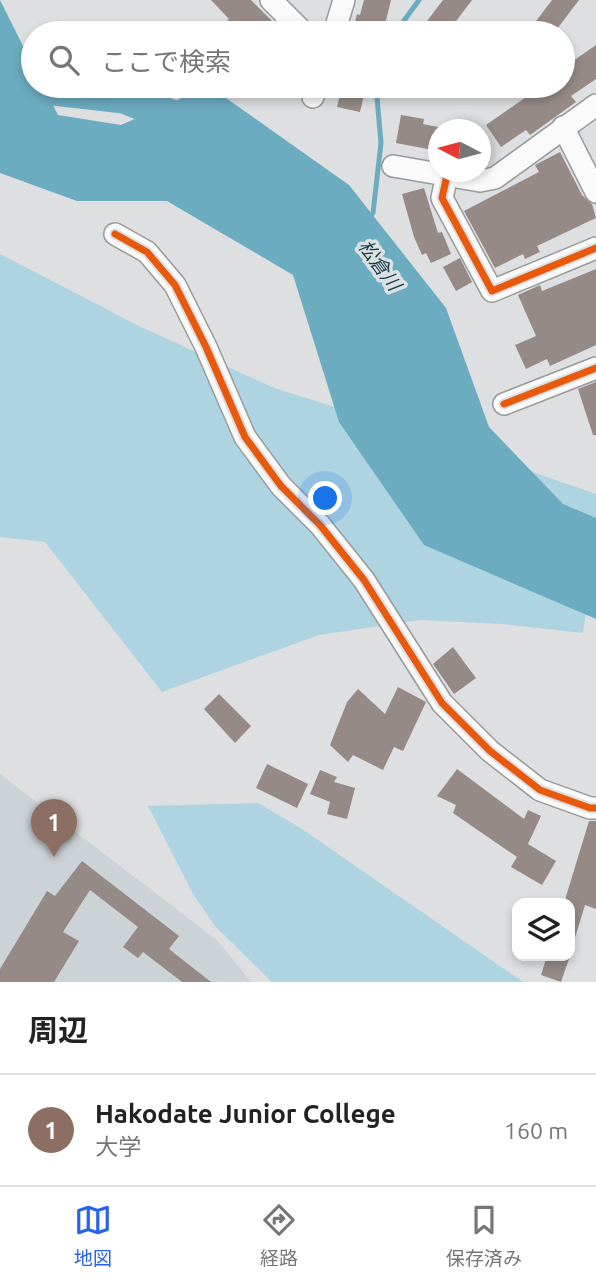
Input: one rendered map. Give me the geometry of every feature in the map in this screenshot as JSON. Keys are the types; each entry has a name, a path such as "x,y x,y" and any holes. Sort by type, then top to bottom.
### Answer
{"street":[{"path":"271,0 292,21"},
{"path":"338,21 344,0"},
{"path":"491,179 596,105"},
{"path":"563,127 596,192"},
{"path":"393,166 428,172"},
{"path":"445,182 442,198 492,291 596,248"},
{"path":"115,234 147,252 175,285 206,347 245,437 281,486 320,525 365,580 442,702 490,751 540,790 596,808"},
{"path":"503,404 596,368"}],"shaded area":[{"path":"0,254 139,326 274,388 434,438 596,494 596,542 583,633 502,624 420,620 319,635 162,692 45,542 0,537"},
{"path":"0,774 218,941 251,982 0,982"},
{"path":"258,803 302,829 523,982 272,982 215,926 193,894 148,806"}],"water":[{"path":"0,0 21,42 21,98 49,98 58,115 121,125 182,98 226,98 349,185 446,308 489,427 563,504 596,518 596,619 424,545 339,422 293,275 167,201 77,201 0,173"}],"building":[{"path":"211,0 251,0 272,21 227,21 229,19"},
{"path":"364,0 391,0 386,21 355,21 357,14 360,15"},
{"path":"443,0 472,0 456,21 427,21"},
{"path":"552,0 579,0 563,21 536,21"},
{"path":"596,45 596,79 575,93 575,60"},
{"path":"339,98 363,98 360,112 337,107"},
{"path":"525,98 573,98 576,102 530,135 526,130 501,147 491,132 491,122"},
{"path":"401,115 424,119 423,124 428,125 428,149 396,143"},
{"path":"560,152 582,195 592,204 596,218 537,246 540,252 525,259 523,254 495,268 464,211 539,172 535,165"},
{"path":"424,188 438,233 442,232 451,254 431,263 426,253 422,255 414,237 402,194"},
{"path":"460,258 472,282 456,291 443,267"},
{"path":"596,269 596,345 550,366 547,359 526,369 515,345 536,336 518,295 540,285 542,291"},
{"path":"596,382 596,435 593,435 578,389"},
{"path":"453,647 476,678 454,694 433,664"},
{"path":"398,687 426,702 403,751 394,747 383,770 353,755 348,762 330,745 347,702 358,689 385,714"},
{"path":"219,694 251,726 235,743 204,709"},
{"path":"267,764 308,784 297,808 256,788"},
{"path":"457,769 524,819 528,810 541,816 528,844 556,861 542,885 511,867 517,857 453,813 456,805 437,796"},
{"path":"320,770 337,777 334,782 355,788 347,819 327,814 330,802 310,794"},
{"path":"589,821 596,821 596,909 585,905 575,938 575,898 566,898"},
{"path":"82,861 179,936 169,949 211,982 182,982 143,952 138,958 123,947 138,927 90,890 63,932 79,941 54,982 0,982 0,969 47,891 55,896"},
{"path":"545,961 568,961 561,982 541,975"}],"waterway":[{"path":"404,21 419,0"},
{"name":"松倉川","path":"0,94 21,91"},
{"name":"松倉川","path":"126,98 198,127"},
{"path":"369,217 373,213 381,143 377,98"}],"cycle path":[{"path":"445,182 442,198 492,291 596,248"},
{"path":"115,234 147,252 175,285 206,347 245,437 281,486 320,525 364,580 442,703 490,751 540,790 596,808"},
{"path":"504,404 596,368"}],"place":[{"name":"Hakodate Junior College","path":"54,857"}]}
